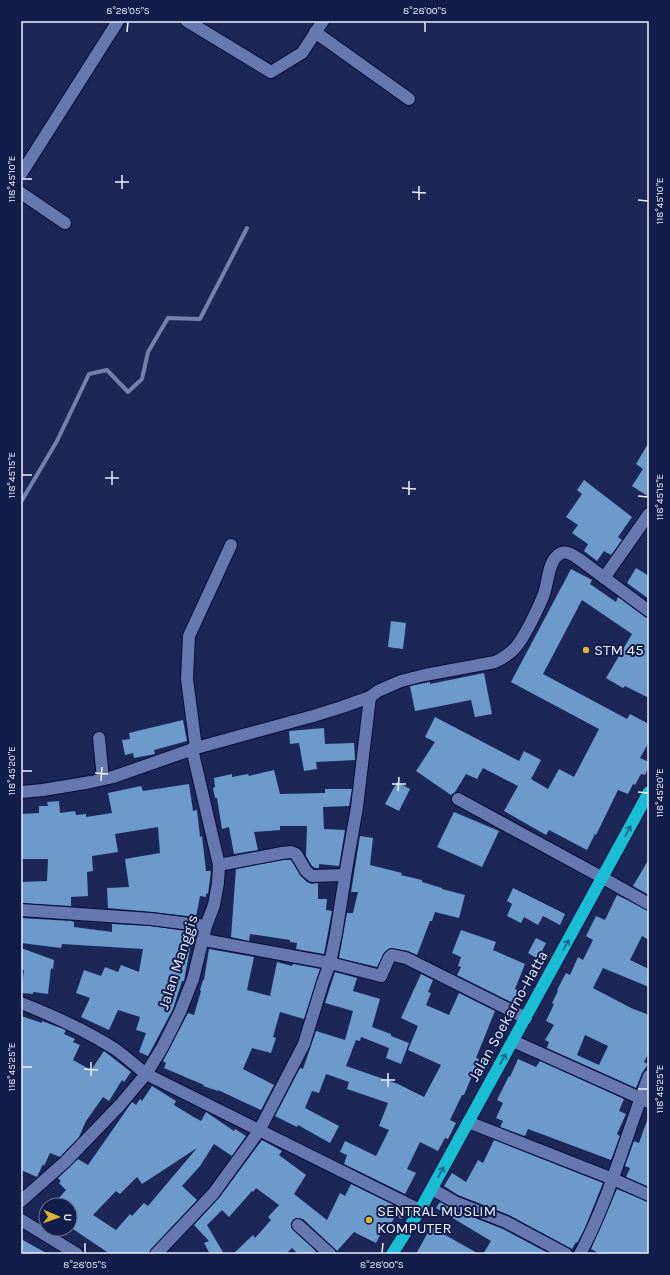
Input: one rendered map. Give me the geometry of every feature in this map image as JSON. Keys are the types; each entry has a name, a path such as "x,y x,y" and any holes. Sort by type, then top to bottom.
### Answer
{"highway":[{"name":"Jalan Soekarno-Hatta","path":"392,1254 432,1189 649,792"}],"street":[{"path":"21,174 118,21"},
{"path":"187,21 271,72 302,53 323,21"},
{"path":"315,32 409,99"},
{"path":"21,192 65,223"},
{"path":"604,578 649,514"},
{"name":"Jalan Manggis","path":"21,1201 65,1162 120,1105 146,1074 162,1048 180,1012 193,979 204,940 206,926 214,904 218,883 219,865 194,749 187,679 189,636 231,545"},
{"path":"21,792 43,790 103,779 194,749 314,716 370,697 378,691 401,681 495,662 505,657 514,649 534,616 544,594 555,557 564,552 571,554 649,612"},
{"path":"156,1254 213,1194 259,1131 304,1044 330,963 357,807 370,697"},
{"path":"99,738 103,779"},
{"path":"458,799 649,904"},
{"path":"219,865 291,852 296,854 306,871 312,876 345,875"},
{"path":"21,910 150,918 206,926"},
{"path":"204,940 330,963 382,976 388,958 392,955 402,957 526,1018"},
{"path":"21,1003 55,1016 88,1032 116,1050 146,1074 420,1210"},
{"path":"513,1041 645,1100"},
{"path":"580,1254 589,1237 645,1100 649,1076"},
{"path":"468,1122 613,1179 649,1195"},
{"path":"432,1189 455,1202 506,1222 566,1254"},
{"path":"21,1220 76,1254"},
{"path":"298,1225 330,1254"}],"building":[{"path":"649,442 649,497 632,486 643,469 636,464"},
{"path":"584,480 632,517 618,537 622,540 611,555 604,551 597,561 584,551 588,544 572,533 578,525 566,517 582,494 577,490"},
{"path":"636,568 649,576 649,599 627,583"},
{"path":"571,569 592,580 590,584 616,602 618,597 645,617 649,618 649,698 625,686 623,688 606,678 632,634 582,600 543,674 627,719 630,714 649,724 649,742 640,758 649,762 645,775 641,774 635,785 633,784 628,794 618,790 587,850 549,830 546,835 504,811 518,786 483,768 477,779 466,774 455,792 451,795 416,771 435,742 425,737 435,717 519,761 524,751 541,760 531,779 548,789 559,769 574,777 599,729 511,682"},
{"path":"391,621 406,623 403,649 388,647"},
{"path":"484,673 492,714 475,717 471,700 415,711 410,686 430,682 430,684"},
{"path":"183,720 187,741 154,750 155,754 134,758 133,753 125,755 122,740 130,739 129,733"},
{"path":"324,728 325,744 354,743 355,760 316,762 317,769 304,771 299,743 290,744 289,731"},
{"path":"274,770 280,794 325,793 325,789 352,789 349,806 323,807 324,829 345,830 339,866 319,864 319,868 315,868 312,866 306,856 307,826 280,826 280,830 254,832 258,850 234,854 229,827 222,829 217,798 215,798 213,788 215,787 214,778 232,774 232,777 248,774 249,776"},
{"path":"397,782 410,789 399,811 385,804"},
{"path":"189,784 193,811 197,810 206,871 211,871 208,894 206,893 206,897 200,896 196,917 108,908 107,888 129,887 125,859 160,853 158,827 115,834 118,852 92,856 93,871 87,872 88,896 71,897 71,906 21,903 21,882 47,881 48,859 21,859 21,814 39,813 39,806 48,806 47,802 59,801 60,813 75,811 76,815 86,814 86,817 112,813 108,793 141,786 143,791"},
{"path":"454,812 499,831 482,867 437,847"},
{"path":"360,836 373,838 370,865 402,873 401,875 422,880 422,882 442,889 465,895 459,918 435,912 417,955 408,951 390,948 384,953 377,967 339,958 347,913 353,913 358,892 351,892"},
{"path":"649,859 649,895 633,886"},
{"path":"283,860 291,860 300,875 307,882 312,884 318,883 318,899 327,899 326,910 332,911 324,954 296,949 297,943 290,942 290,940 250,934 249,941 231,937 236,869"},
{"path":"513,888 565,914 560,925 543,916 538,925 524,917 521,923 507,916 512,904 507,901"},
{"path":"617,895 649,911 649,940 642,936 630,960 649,969 649,987 603,968 593,988 631,1008 649,1015 649,1052 644,1062 648,1064 642,1073 636,1088 547,1048 549,1042 545,1040 554,1025 546,1021 554,1004 552,1003 558,991 557,990 566,973 570,975 578,957 583,960 593,940 586,936 596,916 605,920","holes":["585,1035 608,1046 599,1065 577,1055"]},
{"path":"21,918 71,921 74,922 74,927 112,932 112,924 150,926 193,932 184,981 182,981 173,1009 148,1056 139,1052 146,1033 136,1030 140,1017 118,1010 109,1030 81,1017 90,998 76,993 84,970 101,976 105,967 118,972 121,965 139,972 143,949 62,944 61,948 21,943"},
{"path":"461,930 496,942 493,950 525,964 515,989 518,991 513,1003 457,975 461,967 458,966 461,957 452,953"},
{"path":"536,938 546,943 538,959 528,953"},
{"path":"21,948 54,960 53,969 51,968 48,994 33,992 33,994 21,993 24,970 21,970"},
{"path":"209,949 254,957 247,990 270,996 277,962 292,966 293,964 320,969 304,1019 280,1012 273,1037 276,1038 271,1053 252,1048 243,1069 274,1085 261,1110 218,1090 203,1086 204,1085 164,1068 166,1063 163,1061 188,1013 194,1015 204,980"},
{"path":"335,972 357,978 353,991 380,999 372,1027 409,1043 401,1064 386,1058 389,1048 361,1037 360,1041 356,1040 346,1066 398,1084 424,1097 441,1065 408,1050 418,1026 401,1018 421,974 433,980 428,992 431,993 426,1005 449,1015 459,993 495,1011 476,1058 479,1059 464,1095 462,1095 450,1120 456,1123 448,1139 445,1138 438,1151 420,1142 407,1169 416,1173 405,1194 344,1164 347,1155 340,1152 345,1141 376,1156 389,1130 379,1126 388,1103 347,1089 349,1082 326,1074 319,1093 312,1091 305,1108 339,1126 330,1143 298,1125 297,1127 275,1116 300,1068 303,1069 316,1031 345,1040 353,1011 325,1003"},
{"path":"21,1016 42,1023 42,1021 66,1030 64,1034 75,1039 73,1042 80,1045 73,1060 91,1070 104,1051 131,1072 124,1082 122,1080 109,1101 103,1097 86,1121 79,1137 60,1157 50,1153 37,1177 21,1170"},
{"path":"518,1059 536,1067 540,1061 624,1099 619,1111 626,1114 617,1134 620,1136 611,1160 528,1129 525,1136 500,1127 503,1121 496,1118 503,1103 497,1100"},
{"path":"152,1086 176,1101 174,1105 201,1121 206,1112 234,1131 235,1129 246,1136 232,1156 214,1144 200,1166 182,1186 197,1200 151,1249 149,1254 110,1254 78,1232 78,1197 60,1197 66,1190 59,1183 61,1181 58,1178 78,1159 88,1165 132,1102 136,1105 140,1099 142,1101","holes":["197,1148 148,1206 144,1203 132,1216 130,1214 116,1230 93,1215 116,1191 120,1194 137,1177 142,1184"]},
{"path":"648,1118 649,1187 626,1177 630,1168 625,1166 634,1141 639,1143"},
{"path":"262,1140 282,1151 279,1155 306,1175 294,1194 327,1220 340,1193 345,1196 351,1184 406,1211 402,1219 395,1216 391,1224 387,1222 376,1243 354,1232 337,1251 303,1219 296,1218 291,1223 291,1228 316,1251 313,1254 298,1254 292,1248 286,1254 233,1254 253,1235 255,1238 271,1220 268,1217 279,1205 256,1188 229,1217 222,1210 207,1225 224,1254 210,1254 204,1243 209,1241 194,1225 219,1198"},
{"path":"494,1140 603,1183 584,1230 572,1249 509,1215 458,1195 444,1186 452,1173 466,1182 478,1160 483,1163"},
{"path":"617,1189 649,1202 649,1254 600,1254 591,1249"},
{"path":"440,1202 452,1209 503,1229 550,1254 483,1254 491,1241 436,1208"},
{"path":"431,1227 479,1254 416,1254"},
{"path":"21,1239 48,1254 21,1254"}],"waterway":[{"path":"21,502 57,441 89,374 107,370 128,392 142,379 148,352 168,318 200,319 247,228"}],"place":[{"name":"STM 45","path":"586,650"},
{"name":"SENTRAL MUSLIM KOMPUTER","path":"369,1220"}]}
